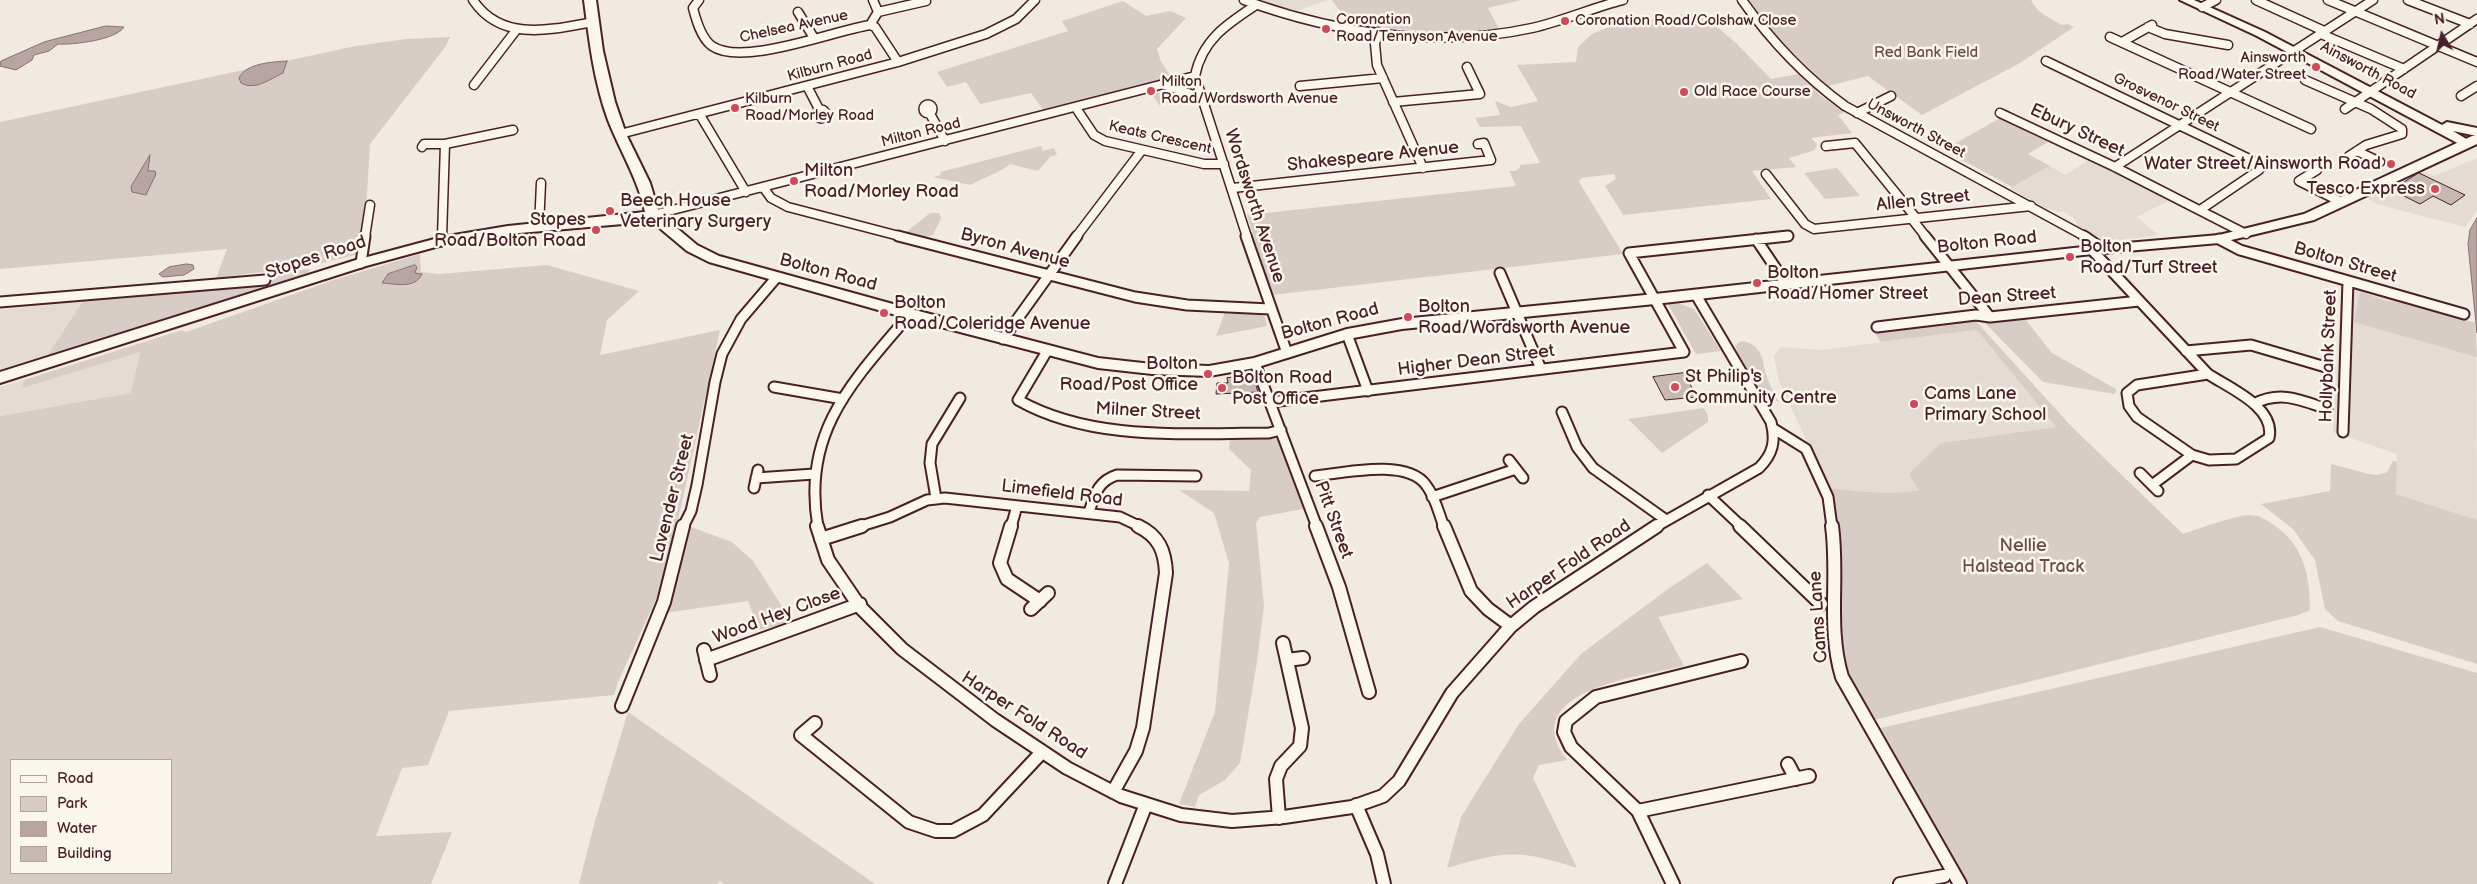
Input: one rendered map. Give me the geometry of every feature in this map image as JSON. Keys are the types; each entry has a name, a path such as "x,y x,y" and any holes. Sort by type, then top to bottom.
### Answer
{"main road":[{"path":"590,0 608,98 620,134 647,188 653,215"},
{"name":"Ainsworth Road","path":"2185,0 2294,51 2426,120 2472,141"},
{"name":"Ainsworth Road","path":"2426,120 2477,132"},
{"name":"Bolton Road","path":"653,215 692,248 706,255 776,278 1098,363 1178,371 1210,371 1255,363 1347,334 1402,324 1696,295 2097,249 2219,239 2246,234 2309,217 2472,141"},
{"name":"Stopes Road","path":"0,378 361,263 442,241 486,232 623,220 653,215"}],"street":[{"path":"473,0 484,18 517,28 545,29 593,22"},
{"path":"873,0 878,12"},
{"name":"Kilburn Road","path":"620,134 700,115 898,62 999,29 1016,19 1035,0"},
{"path":"1244,0 1313,22 1378,32 1436,36 1493,34 1545,24 1600,2 1623,0"},
{"name":"Unsworth Street","path":"1742,0 1767,36 1818,86 1857,113 2078,231 2097,249 2139,301 2208,374 2254,404 2268,419 2271,429 2269,438 2236,458 2224,461 2209,460 2192,455"},
{"path":"2202,7 2216,0"},
{"path":"2256,0 2322,33 2404,69"},
{"path":"2328,0 2477,62"},
{"path":"2115,167 2373,0"},
{"path":"2408,0 2470,24"},
{"path":"898,62 875,27 870,25 878,12 926,1"},
{"name":"Chelsea Avenue","path":"697,2 694,12 709,43 722,52 737,54 756,52 870,25"},
{"path":"1195,76 1198,57 1207,42 1223,28 1256,5"},
{"path":"798,12 814,38"},
{"path":"2345,109 2477,19"},
{"path":"2122,42 2152,25 2166,34 2213,44 2228,45"},
{"path":"473,85 517,28"},
{"path":"1378,32 1375,54 1377,65 1422,168"},
{"path":"2110,37 2231,92 2294,118 2311,129"},
{"name":"Grosvenor Street","path":"2046,61 2058,64 2247,158 2262,168 2200,210"},
{"path":"1393,102 1480,94 1467,67"},
{"name":"Milton Road","path":"653,215 1195,76"},
{"name":"Wordsworth Avenue","path":"1195,76 1233,188 1270,309 1287,352"},
{"path":"1300,86 1383,78"},
{"path":"2305,80 2312,86 2356,102 2394,122 2403,132 2366,144 2353,154 2380,162"},
{"path":"1165,85 1202,98"},
{"path":"807,86 820,110"},
{"path":"2461,96 2477,86"},
{"path":"1857,113 1891,96"},
{"name":"Keats Crescent","path":"1076,108 1099,138 1204,164 1224,164"},
{"path":"930,112 945,141"},
{"name":"Ebury Street","path":"2000,113 2115,167 2246,234"},
{"path":"700,115 746,192"},
{"path":"422,147 424,144 445,144 513,130"},
{"name":"Shakespeare Avenue","path":"1233,188 1491,160 1484,143 1478,144"},
{"path":"1826,146 1855,143 1990,317"},
{"path":"442,241 445,144"},
{"path":"1003,339 1142,150"},
{"path":"2247,158 2255,153"},
{"path":"2317,170 2299,181 2341,202"},
{"name":"Allen Street","path":"1766,178 1805,224 1819,230 2031,206"},
{"path":"539,227 541,183"},
{"name":"Byron Avenue","path":"762,187 771,198 788,207 1160,302 1256,310 1270,309"},
{"path":"361,263 370,205"},
{"path":"1655,299 1629,253 1788,236"},
{"path":"1756,239 1787,285"},
{"name":"Bolton Street","path":"2219,239 2240,250 2464,314"},
{"path":"1500,273 1541,370"},
{"name":"Lavender Street","path":"622,706 664,602 684,524 689,516 700,468 718,368 726,346 742,316 776,278"},
{"name":"Stopes Road","path":"0,302 265,280"},
{"name":"Hollybank Street","path":"2343,432 2348,281"},
{"path":"1696,295 1765,410 1774,429"},
{"name":"Higher Dean Street","path":"1271,402 1684,352 1655,299"},
{"name":"Dean Street","path":"1877,327 1976,315 1990,317 2139,301"},
{"name":"Harper Fold Road","path":"910,314 854,382 843,399 824,437 814,474 820,539 827,558 838,577 889,636 933,676 1042,752 1113,792 1182,815 1208,820 1233,821 1279,818 1380,799 1394,788 1452,692 1511,626 1534,607 1666,520 1759,468 1769,460 1774,450 1774,429"},
{"path":"1347,334 1368,391"},
{"path":"2186,351 2251,345 2329,368"},
{"name":"Milner Street","path":"1047,351 1018,400 1036,412 1101,428 1269,433 1281,430"},
{"name":"Pitt Street","path":"1255,363 1339,587 1369,692"},
{"path":"2140,474 2155,488 2192,455 2137,417 2129,406 2127,393 2137,385 2208,374"},
{"path":"774,387 843,399"},
{"path":"779,397 785,389"},
{"path":"2254,404 2267,396 2283,395 2327,409"},
{"path":"936,498 930,464 932,444 954,402"},
{"path":"1562,412 1584,459 1593,468 1666,520"},
{"name":"Cams Lane","path":"1774,429 1796,441 1806,450 1828,497 1833,532 1832,613 1837,662 1842,677 1960,884"},
{"path":"1572,435 1583,434"},
{"path":"1509,460 1523,478"},
{"path":"1316,476 1335,470 1394,468 1408,472 1426,484 1472,591 1488,609 1511,626"},
{"path":"1432,496 1516,469"},
{"path":"756,479 814,474"},
{"path":"1089,512 1098,485 1105,478 1117,475 1184,480 1196,476"},
{"path":"1708,495 1807,584 1821,604"},
{"name":"Limefield Road","path":"820,539 890,517 936,498 956,498 1017,506 1089,512 1120,517 1148,530 1159,542 1165,558 1166,573 1144,728 1136,751 1113,792"},
{"path":"1017,506 1000,563 1007,579 1040,601"},
{"name":"Wood Hey Close","path":"710,675 705,655 804,627 860,604"},
{"path":"1279,818 1276,779 1281,766 1300,746 1302,728 1283,643"},
{"path":"1287,660 1303,658"},
{"path":"1673,884 1638,811 1571,747 1564,732 1566,721 1571,715 1596,697 1719,660 1741,661"},
{"path":"815,723 801,735 909,822 936,831 953,830 983,815 1042,752"},
{"path":"1788,764 1796,778"},
{"path":"1638,811 1809,776"},
{"path":"1115,884 1146,804"},
{"path":"1356,805 1377,854 1384,884"},
{"path":"1900,884 1944,876"}],"shaded area":[{"path":"1253,0 1328,0 1291,13"},
{"path":"2477,158 2477,210 2465,227 2377,204 2366,197 2420,171 2434,176"},
{"path":"2091,159 2170,200 2137,217 2158,235 2106,242 2078,226 2075,219 2064,212 2043,207 2010,188 2050,166 2065,175"},
{"path":"2342,283 2476,323 2477,520 2396,494 2397,454 2333,432"},
{"path":"83,301 47,356 0,370 0,310"},
{"name":"Cams Lane Primary School","path":"1977,330 2056,427 1941,443 1920,490 1902,493 1880,493 1828,488 1779,381 1774,356 1781,347 1822,350"},
{"path":"140,351 132,393 0,416 0,387 24,380 23,387"}],"green space":[{"path":"1332,0 1521,0 1488,8 1499,29 1436,32 1350,25"},
{"name":"Red Bank Field","path":"1749,0 2031,0 2040,12 2062,25 2068,24 2074,27 2020,63 1922,115 1868,76 1828,86 1772,33"},
{"path":"1123,1 1146,16 1170,11 1186,18 1157,49 1161,62 1172,78 1044,111 1031,93 980,104 966,82 947,87 937,72 1068,31 1062,21"},
{"path":"1700,12 1737,44 1771,79 1798,74 1822,97 1845,112 1838,115 1852,133 1811,138 1817,144 1815,150 1789,158 1796,167 1752,171 1771,199 1623,215 1605,186 1616,179 1614,174 1581,178 1579,182 1623,254 1272,295 1247,215 1516,186 1509,171 1516,171 1520,165 1540,163 1521,126 1480,127 1475,118 1500,115 1495,101 1511,107 1538,101 1517,65 1576,62 1578,47 1592,34 1617,24"},
{"path":"450,37 446,46 370,144 366,211 360,254 308,266 216,278 227,249 0,269 0,122 356,46 406,39"},
{"path":"1166,91 1192,101 1159,105 1152,94"},
{"path":"2000,118 2048,142 2028,154 2050,166 2012,187 1944,150"},
{"path":"1041,146 1043,151 1054,148 1057,155 1051,156 1038,171 1010,164 970,185 933,177 941,175 940,172"},
{"path":"1837,168 1860,196 1825,199 1804,173"},
{"path":"930,213 939,213 941,218 933,235 920,238 904,234"},
{"path":"420,254 421,272 439,274 547,265 639,291 607,320 600,355 720,330 678,520 657,597 618,682 614,695 449,711 428,765 402,768 376,836 452,832 431,884 0,884 0,416 131,393 140,352 22,388 24,380 182,330 186,332 334,280","holes":["415,265 416,269 411,284 382,283 388,274"]},
{"path":"310,269 308,273 268,286 274,273"},
{"path":"267,286 47,356 83,301"},
{"path":"2360,291 2387,302 2397,301 2475,323 2477,357 2354,322"},
{"path":"1678,303 1694,309 1721,351 1696,354 1668,304"},
{"path":"1225,312 1260,314 1265,317 1267,326 1216,336"},
{"name":"Nellie Halstead Track","path":"1973,318 2071,426 2183,534 2250,515 2266,520 2284,533 2299,552 2307,574 2310,610 2298,615 1870,721 1845,676 1839,630 1841,579 1836,518 1828,488 1885,493 1919,490 1909,474 1941,443 2056,427 1977,330 1881,342 1873,331"},
{"path":"2025,319 2052,353 2116,389 2115,394 2043,382 1985,323"},
{"path":"1741,341 1749,343 1758,350 1769,383 1779,402 1763,396 1735,346"},
{"path":"1704,408 1708,416 1708,422 1662,453 1628,419"},
{"path":"1230,438 1281,439 1303,509 1260,517 1256,523 1264,606 1257,662 1240,763 1225,780 1199,795 1195,807 1179,804 1215,712 1229,563 1214,513 1179,490 1249,491 1251,470 1229,449"},
{"path":"2393,461 2397,462 2396,494 2477,520 2477,664 2338,621 2325,609 2315,560 2293,529 2261,504 2330,491 2331,464 2378,475 2387,472"},
{"path":"691,527 732,542 753,561 792,622 759,630 748,601 664,613 675,585"},
{"path":"1707,563 1743,599 1658,617 1684,666 1640,675 1590,691 1569,703 1557,718 1555,737 1567,760 1539,765 1533,778 1577,868 1540,858 1512,854 1483,858 1447,868 1461,817 1519,724 1581,654 1668,589"},
{"path":"2320,627 2477,673 2477,884 1966,884 1881,728"},
{"path":"628,712 875,884 724,884 720,881 717,884 579,884 595,821"}],"water":[{"path":"106,26 124,27 119,32 104,38 74,44 58,44 49,51 34,55 32,60 16,70 0,66 1,61 44,42"},
{"path":"287,61 283,73 268,81 252,86 241,83 239,78 242,73 253,66"},
{"path":"150,155 148,171 155,171 156,174 146,195 132,192 131,187"},
{"path":"2477,218 2477,333 2468,244 2470,230"},
{"path":"193,265 194,269 184,275 163,277 159,274 169,267"},
{"path":"415,265 417,267 415,273 422,274 415,282 399,285 382,283 388,274"}],"building":[{"name":"Tesco Express","path":"2419,173 2465,195 2451,205 2433,196 2420,204 2392,190"},
{"name":"St Philip's Community Centre","path":"1684,373 1697,397 1665,400 1653,377"},
{"path":"1253,376 1258,392 1216,394 1217,383 1228,383 1227,378"}],"place":[{"name":"Coronation Road/Colshaw Close","path":"1565,21"},
{"name":"Coronation Road/Tennyson Avenue","path":"1326,29"},
{"name":"Ainsworth Road/Water Street","path":"2316,67"},
{"name":"Milton Road/Wordsworth Avenue","path":"1151,91"},
{"name":"Old Race Course","path":"1684,92"},
{"name":"Kilburn Road/Morley Road","path":"735,108"},
{"name":"Water Street/Ainsworth Road","path":"2391,164"},
{"name":"Milton Road/Morley Road","path":"794,181"},
{"name":"Tesco Express","path":"2435,189"},
{"name":"Beech House Veterinary Surgery","path":"610,211"},
{"name":"Stopes Road/Bolton Road","path":"596,230"},
{"name":"Bolton Road/Turf Street","path":"2070,257"},
{"name":"Bolton Road/Homer Street","path":"1757,283"},
{"name":"Bolton Road/Coleridge Avenue","path":"884,313"},
{"name":"Bolton Road/Wordsworth Avenue","path":"1408,317"},
{"name":"Bolton Road/Post Office","path":"1208,374"},
{"name":"St Philip's Community Centre","path":"1675,387"},
{"name":"Bolton Road Post Office","path":"1222,388"},
{"name":"Cams Lane Primary School","path":"1914,404"}]}
